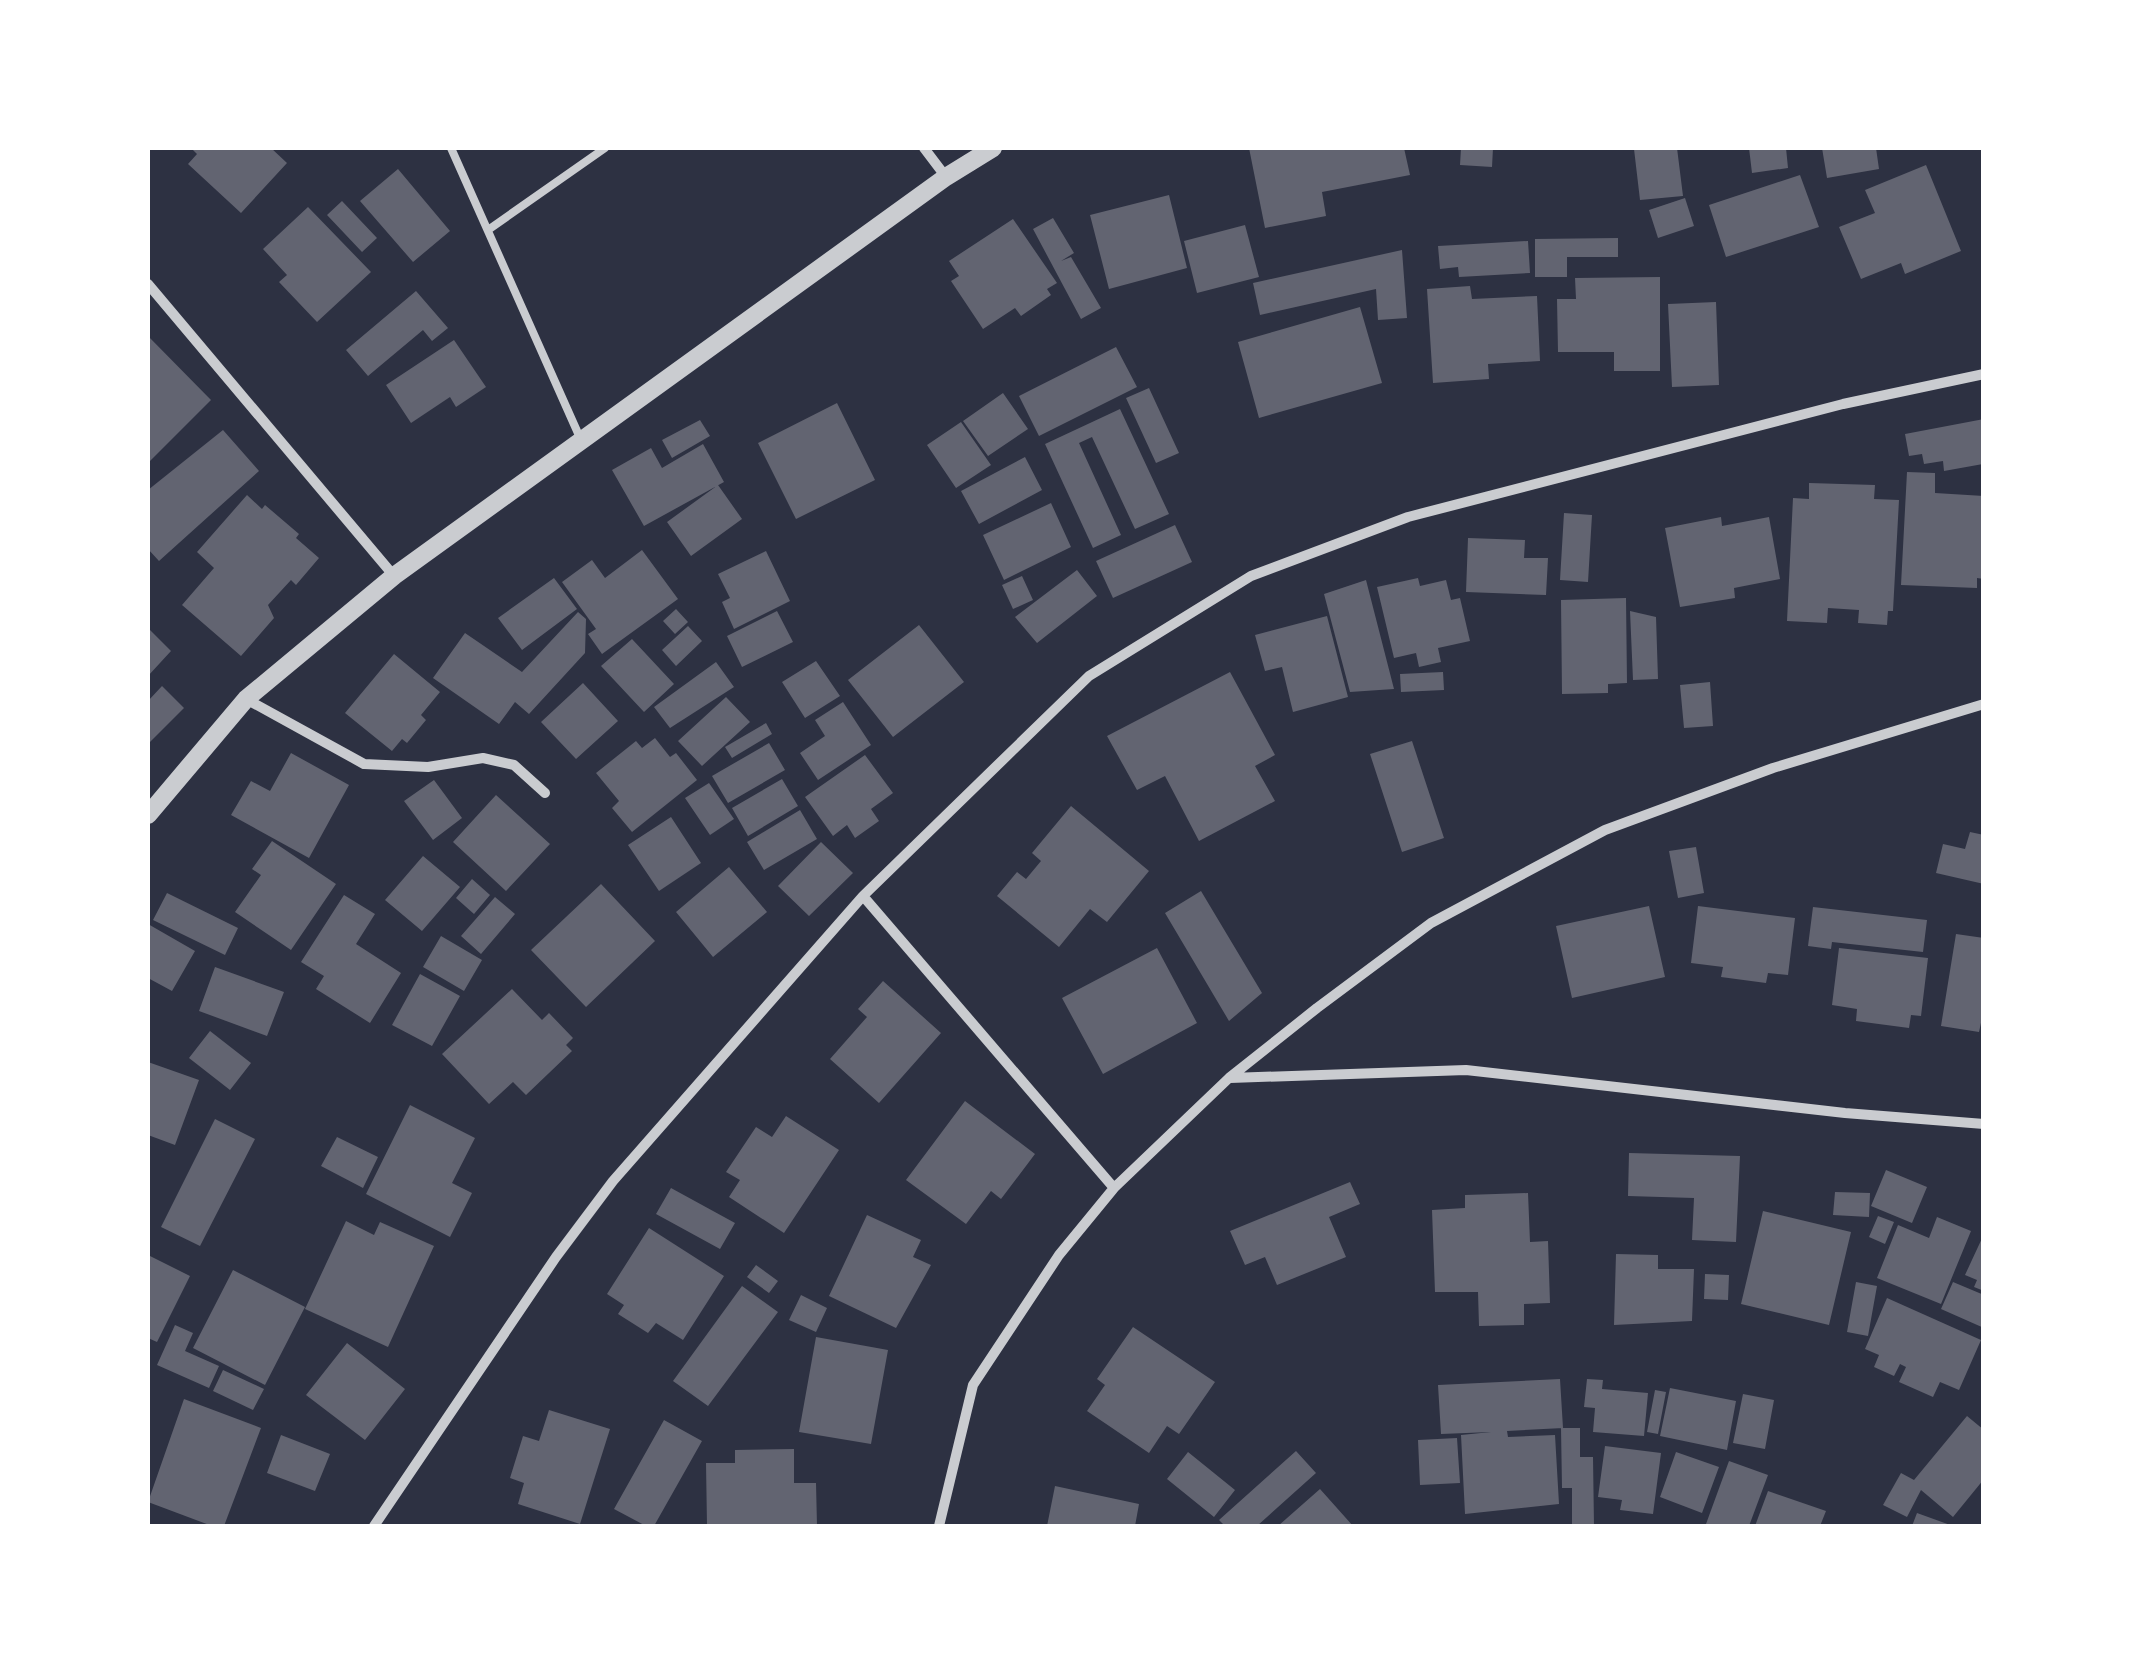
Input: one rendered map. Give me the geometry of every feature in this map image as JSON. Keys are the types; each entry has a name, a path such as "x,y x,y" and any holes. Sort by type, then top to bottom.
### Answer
{"street":[{"path":"924,148 946,176"},
{"path":"148,815 246,699 394,576 946,176 993,148"},
{"path":"148,284 394,576"},
{"path":"374,1526 588,1211 862,896 1089,676 1251,576 1408,517 1842,404 1984,374"},
{"path":"246,699 364,764 428,766 483,758 514,765 545,793"},
{"path":"938,1526 972,1384 1059,1255 1114,1188 1229,1078 1431,923 1605,830 1773,768 1984,704"},
{"path":"862,896 1114,1188"},
{"path":"1229,1078 1466,1070 1845,1114 1984,1124"}],"lane":[{"path":"450,148 582,441"},
{"path":"488,230 605,148"}],"building":[{"path":"191,148 271,148 287,163 241,213 188,164 197,154"},
{"path":"1249,148 1404,148 1410,175 1322,192 1326,216 1265,228"},
{"path":"1461,148 1493,148 1492,167 1460,165"},
{"path":"1677,148 1683,196 1640,200 1634,149"},
{"path":"1749,148 1786,148 1788,168 1752,173"},
{"path":"1822,148 1876,148 1879,169 1827,178"},
{"path":"1926,165 1961,251 1905,274 1901,263 1861,279 1839,227 1875,213 1865,190"},
{"path":"398,169 450,231 413,262 360,201"},
{"path":"1800,175 1819,227 1726,257 1709,205"},
{"path":"1169,195 1187,268 1109,289 1090,215"},
{"path":"1685,198 1694,226 1658,238 1649,210"},
{"path":"342,201 377,238 362,252 327,215"},
{"path":"308,207 371,272 317,322 279,282 287,275 263,249"},
{"path":"1053,218 1074,253 1061,261 1071,257 1101,308 1081,319 1033,229"},
{"path":"1013,219 1057,283 1047,289 1051,295 1021,316 1015,308 983,329 951,281 959,276 949,261"},
{"path":"1245,225 1259,277 1197,293 1184,241"},
{"path":"1618,238 1618,257 1567,257 1567,277 1535,277 1535,239"},
{"path":"1528,241 1530,273 1459,277 1458,267 1440,269 1438,246"},
{"path":"1402,250 1407,318 1378,320 1376,289 1260,315 1253,283"},
{"path":"1660,277 1660,371 1614,371 1614,352 1558,352 1557,299 1576,299 1575,278"},
{"path":"1470,286 1472,299 1537,296 1540,361 1488,364 1489,379 1433,383 1427,289"},
{"path":"416,291 448,328 432,341 423,330 368,376 346,350"},
{"path":"1716,302 1719,385 1672,387 1668,304"},
{"path":"1360,307 1382,383 1259,418 1238,342"},
{"path":"148,336 211,400 148,463"},
{"path":"454,340 486,387 456,407 450,397 411,423 386,385"},
{"path":"1116,347 1137,387 1039,436 1019,396"},
{"path":"1149,388 1179,453 1156,463 1126,398"},
{"path":"1003,393 1028,429 988,456 963,421"},
{"path":"837,403 875,480 796,519 758,443"},
{"path":"1120,409 1169,514 1135,529 1092,437 1079,443 1121,535 1093,548 1045,444"},
{"path":"1984,419 1983,464 1944,471 1943,461 1924,464 1922,454 1909,456 1905,434"},
{"path":"700,420 710,436 672,458 662,440"},
{"path":"961,422 991,465 956,488 927,445"},
{"path":"223,430 259,471 159,561 148,549 148,490"},
{"path":"703,444 724,482 644,526 612,470 651,448 662,468"},
{"path":"1025,457 1042,490 979,524 961,491"},
{"path":"1907,472 1935,473 1935,493 1984,496 1984,579 1977,578 1977,588 1901,585"},
{"path":"1809,483 1875,485 1874,499 1899,500 1893,611 1888,611 1887,625 1858,623 1859,610 1828,608 1827,623 1787,621 1793,498 1809,499"},
{"path":"718,485 742,519 691,556 667,522"},
{"path":"247,495 299,534 296,538 319,558 296,585 291,580 268,605 274,618 241,656 182,605 214,568 197,552"},
{"path":"1051,503 1071,547 1004,580 983,535"},
{"path":"1564,513 1592,515 1588,582 1560,580"},
{"path":"1721,517 1722,526 1769,517 1780,579 1734,588 1735,598 1680,607 1665,528"},
{"path":"1175,525 1192,562 1113,598 1096,561"},
{"path":"1468,538 1525,540 1524,558 1548,558 1546,595 1466,592"},
{"path":"642,550 678,599 602,654 588,634 596,629 562,582 592,560 605,578"},
{"path":"766,551 790,601 734,629 722,602 730,598 718,574"},
{"path":"1077,570 1097,596 1037,643 1015,617"},
{"path":"1022,576 1033,600 1013,609 1002,585"},
{"path":"554,578 577,609 522,650 498,618"},
{"path":"1418,578 1420,586 1446,580 1451,600 1460,598 1470,641 1438,648 1441,662 1419,667 1416,653 1394,658 1377,587"},
{"path":"1366,580 1394,689 1350,692 1324,594"},
{"path":"1626,598 1627,683 1608,684 1608,693 1562,694 1561,600"},
{"path":"676,609 688,622 675,634 663,621"},
{"path":"777,611 793,642 742,667 727,636"},
{"path":"1630,611 1656,617 1658,679 1633,680"},
{"path":"578,612 586,619 585,653 529,714 515,702 499,724 433,678 465,633 522,672"},
{"path":"1327,616 1348,697 1293,712 1282,667 1265,671 1255,635"},
{"path":"919,625 964,682 893,737 848,680"},
{"path":"688,626 702,641 676,666 662,650"},
{"path":"148,628 171,651 148,676"},
{"path":"632,639 674,684 644,712 601,666"},
{"path":"394,654 440,692 421,715 426,720 407,743 402,739 392,751 345,713"},
{"path":"816,661 840,696 805,718 782,682"},
{"path":"716,662 734,687 670,728 654,707"},
{"path":"1230,672 1275,755 1255,766 1275,801 1199,841 1165,776 1137,790 1107,736"},
{"path":"1443,672 1444,690 1401,692 1400,674"},
{"path":"1710,682 1713,726 1684,728 1680,685"},
{"path":"583,683 618,721 576,759 541,722"},
{"path":"162,686 184,708 148,744 148,701"},
{"path":"726,697 750,722 702,766 678,741"},
{"path":"843,702 871,745 818,780 800,753 825,736 815,720"},
{"path":"766,723 772,734 732,758 725,747"},
{"path":"655,738 670,757 676,753 697,780 632,832 612,808 619,801 596,773 636,741 642,748"},
{"path":"1412,741 1444,838 1402,852 1370,754"},
{"path":"769,743 785,770 728,803 712,776"},
{"path":"291,753 349,785 309,858 231,815 251,781 270,791"},
{"path":"865,755 893,793 871,809 879,821 855,838 847,825 833,836 805,797"},
{"path":"782,779 798,806 748,836 732,808"},
{"path":"434,780 462,818 433,840 404,801"},
{"path":"709,783 734,819 710,835 685,798"},
{"path":"496,795 550,844 506,891 453,842"},
{"path":"1071,806 1149,871 1107,922 1090,909 1059,947 997,896 1017,872 1026,879 1041,861 1032,853"},
{"path":"800,810 817,839 764,870 747,842"},
{"path":"671,817 701,863 659,891 628,845"},
{"path":"1970,832 1984,835 1984,884 1936,873 1943,844 1965,849"},
{"path":"272,841 336,884 291,950 235,912 261,875 252,869"},
{"path":"821,842 853,873 809,916 778,886"},
{"path":"1696,847 1704,893 1678,898 1669,851"},
{"path":"423,856 460,887 422,931 385,900"},
{"path":"729,867 767,912 713,957 676,912"},
{"path":"472,879 490,895 474,914 456,898"},
{"path":"601,884 655,941 586,1007 531,950"},
{"path":"1201,891 1262,993 1229,1021 1165,913"},
{"path":"167,893 238,928 225,955 153,920"},
{"path":"344,895 375,914 356,944 401,973 370,1023 316,989 324,976 301,962"},
{"path":"495,897 515,914 481,954 461,936"},
{"path":"1649,906 1665,977 1572,998 1556,926"},
{"path":"1698,906 1795,918 1788,975 1768,973 1766,983 1721,977 1723,967 1691,963"},
{"path":"1813,907 1927,920 1923,952 1832,942 1831,949 1808,946"},
{"path":"148,924 195,951 172,991 148,978"},
{"path":"1956,934 1984,938 1984,1009 1979,1032 1941,1026"},
{"path":"441,936 482,960 464,991 423,967"},
{"path":"1157,948 1197,1023 1103,1074 1062,998"},
{"path":"1839,948 1928,958 1921,1016 1911,1015 1909,1028 1856,1021 1857,1009 1832,1005"},
{"path":"215,967 284,992 267,1036 199,1011"},
{"path":"420,974 460,996 432,1046 392,1025"},
{"path":"883,981 941,1033 879,1103 830,1059 867,1017 858,1009"},
{"path":"512,989 542,1020 549,1013 573,1038 566,1045 572,1051 526,1095 513,1082 489,1104 442,1054"},
{"path":"210,1031 251,1063 230,1090 189,1058"},
{"path":"148,1062 199,1080 175,1145 148,1135"},
{"path":"965,1101 1035,1154 1001,1199 991,1191 966,1224 906,1180"},
{"path":"410,1105 475,1138 452,1183 472,1193 450,1237 366,1194"},
{"path":"786,1116 839,1150 784,1233 729,1197 740,1180 726,1172 756,1127 772,1137"},
{"path":"215,1119 255,1139 200,1246 161,1227"},
{"path":"337,1137 378,1157 363,1188 321,1166"},
{"path":"1629,1153 1740,1156 1736,1242 1692,1240 1694,1198 1628,1196"},
{"path":"1886,1170 1927,1187 1912,1223 1871,1206"},
{"path":"1350,1182 1360,1204 1329,1217 1346,1257 1277,1285 1265,1257 1245,1265 1230,1231"},
{"path":"671,1188 735,1223 720,1249 656,1214"},
{"path":"1835,1192 1870,1193 1869,1217 1833,1215"},
{"path":"1528,1193 1530,1242 1548,1241 1550,1303 1524,1304 1524,1325 1479,1326 1478,1292 1435,1292 1432,1210 1465,1208 1465,1195"},
{"path":"1763,1211 1851,1232 1829,1325 1741,1304"},
{"path":"867,1215 921,1240 913,1257 931,1265 896,1328 829,1296"},
{"path":"1878,1216 1894,1222 1885,1244 1869,1237"},
{"path":"1937,1217 1971,1231 1941,1304 1877,1278 1898,1225 1929,1238"},
{"path":"346,1221 374,1235 380,1222 434,1246 388,1347 305,1309"},
{"path":"649,1228 724,1276 683,1340 656,1323 648,1333 618,1314 624,1305 607,1294"},
{"path":"1984,1234 1984,1291 1974,1287 1977,1280 1965,1275"},
{"path":"1616,1254 1658,1255 1658,1269 1694,1269 1692,1321 1614,1325"},
{"path":"148,1255 190,1276 157,1342 148,1338"},
{"path":"756,1265 778,1281 769,1293 747,1277"},
{"path":"233,1270 305,1307 265,1385 193,1348"},
{"path":"1705,1274 1729,1275 1728,1300 1704,1299"},
{"path":"1856,1282 1877,1286 1868,1336 1847,1332"},
{"path":"1953,1282 1984,1295 1984,1328 1941,1309"},
{"path":"742,1286 778,1312 708,1406 673,1381"},
{"path":"801,1295 827,1308 816,1332 789,1320"},
{"path":"1887,1298 1981,1340 1959,1390 1940,1382 1933,1397 1899,1382 1906,1367 1900,1364 1894,1376 1874,1367 1879,1355 1865,1349"},
{"path":"175,1325 193,1333 185,1351 219,1366 209,1388 157,1365"},
{"path":"1133,1327 1215,1382 1179,1434 1167,1426 1149,1453 1087,1411 1105,1385 1097,1379"},
{"path":"816,1337 888,1350 871,1444 799,1432"},
{"path":"347,1343 405,1389 365,1440 306,1395"},
{"path":"223,1370 264,1389 253,1410 213,1391"},
{"path":"1560,1379 1563,1428 1507,1431 1508,1437 1555,1435 1559,1504 1465,1514 1461,1435 1491,1432 1441,1434 1438,1385"},
{"path":"1587,1379 1603,1380 1602,1389 1648,1393 1644,1436 1593,1432 1595,1408 1584,1407"},
{"path":"1670,1388 1736,1401 1727,1450 1660,1436"},
{"path":"1655,1390 1666,1392 1658,1434 1647,1432"},
{"path":"1743,1394 1774,1400 1765,1449 1733,1443"},
{"path":"184,1399 261,1428 224,1526 212,1526 148,1502"},
{"path":"549,1410 610,1429 580,1524 518,1504 524,1483 510,1478 523,1436 539,1441"},
{"path":"1967,1416 1984,1430 1984,1479 1953,1517 1921,1490 1907,1517 1883,1505 1901,1473 1914,1480"},
{"path":"664,1420 702,1441 654,1526 646,1526 614,1509"},
{"path":"1561,1428 1580,1428 1580,1457 1593,1457 1594,1526 1572,1526 1572,1488 1562,1488"},
{"path":"281,1435 330,1454 315,1491 267,1473"},
{"path":"1457,1438 1460,1483 1420,1485 1418,1440"},
{"path":"1605,1446 1661,1453 1653,1514 1620,1510 1622,1500 1598,1497"},
{"path":"794,1449 794,1483 816,1483 817,1526 707,1526 706,1463 735,1463 735,1450"},
{"path":"1296,1451 1316,1473 1257,1526 1225,1526 1219,1520"},
{"path":"1188,1452 1235,1490 1214,1517 1167,1479"},
{"path":"1676,1452 1719,1467 1702,1513 1660,1497"},
{"path":"1729,1461 1768,1475 1749,1526 1706,1524"},
{"path":"1055,1486 1139,1504 1135,1526 1047,1526"},
{"path":"1320,1489 1353,1526 1278,1526"},
{"path":"1768,1491 1826,1511 1820,1526 1755,1526"},
{"path":"1917,1513 1953,1526 1912,1526"}]}
